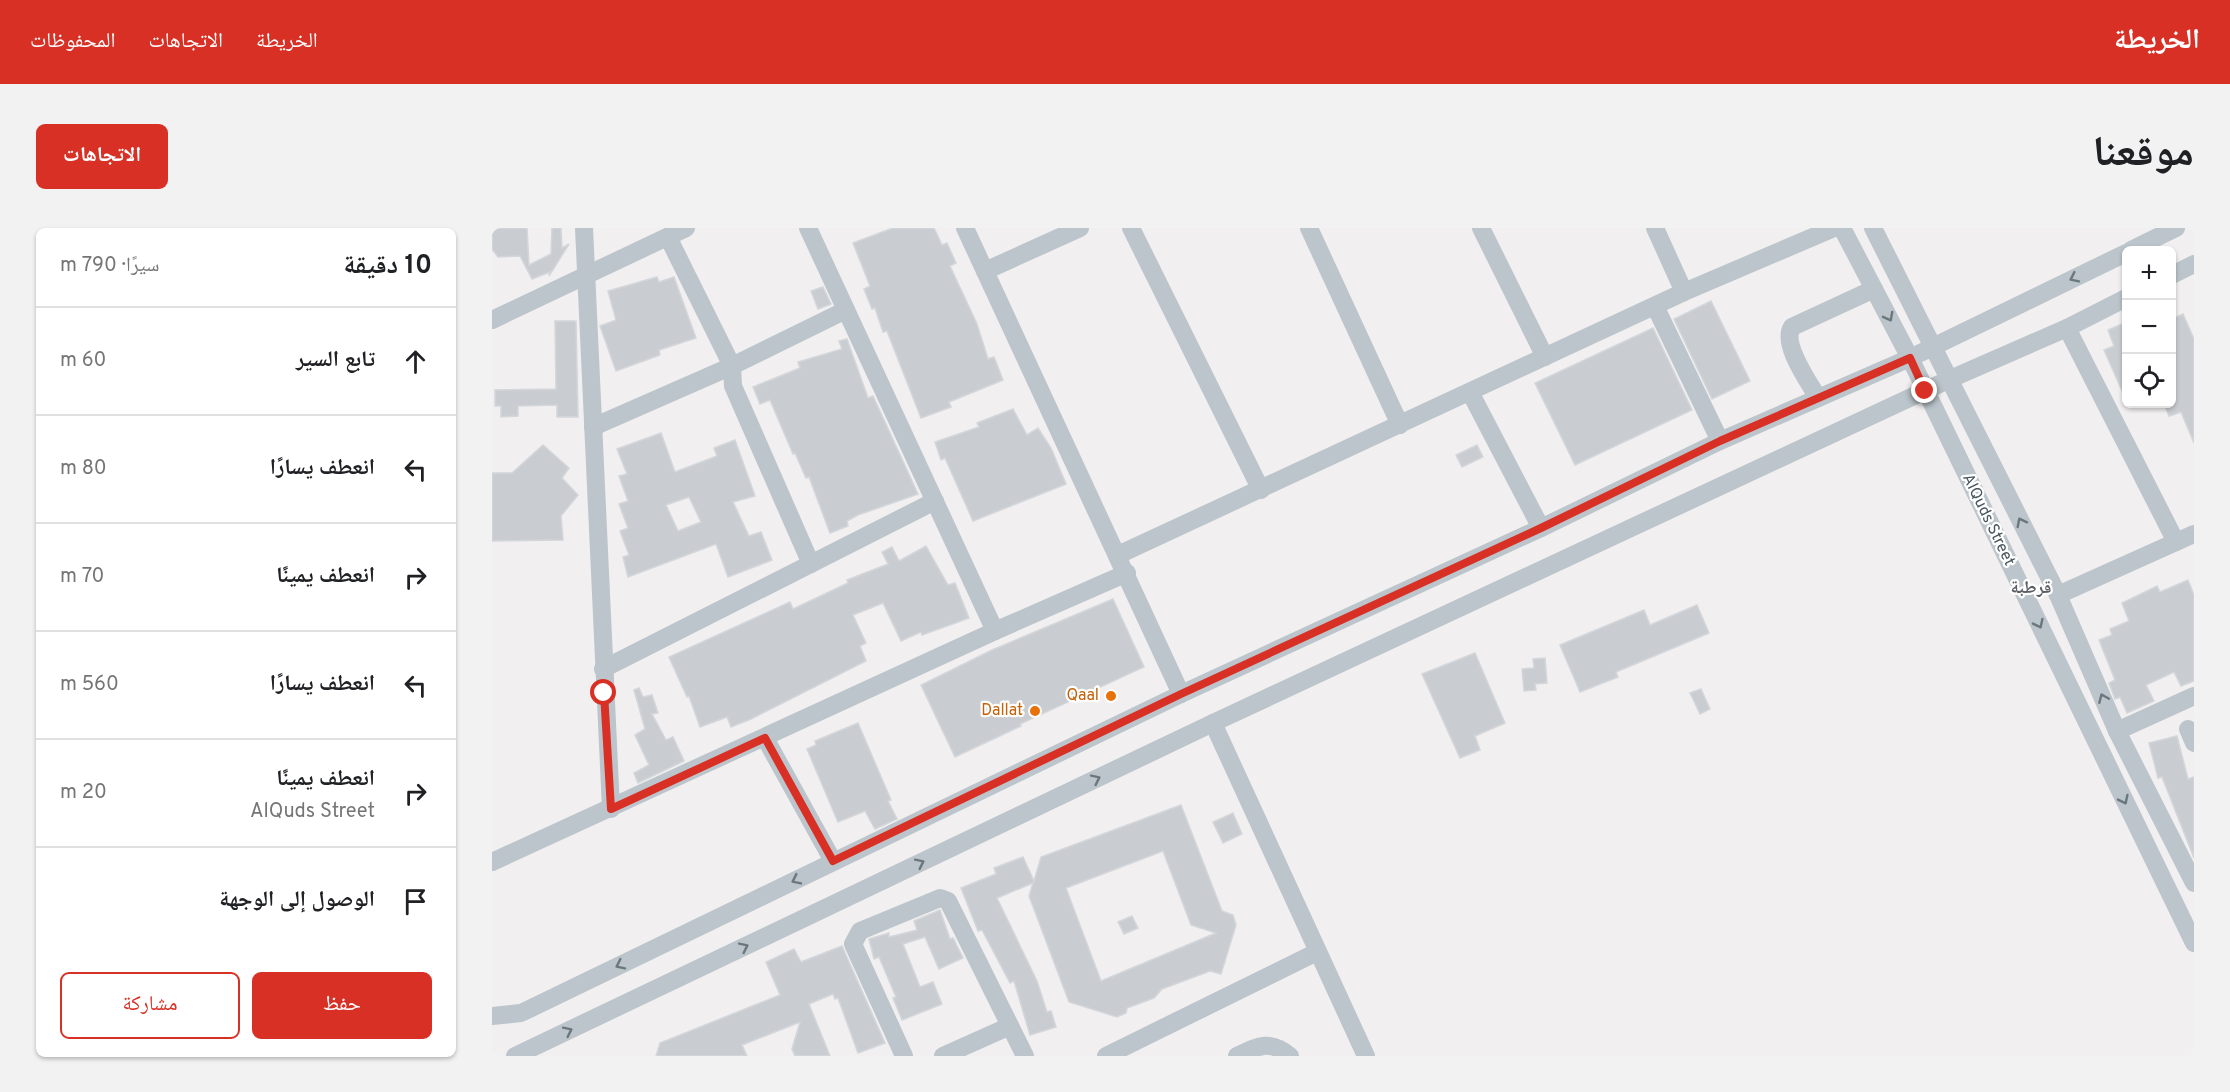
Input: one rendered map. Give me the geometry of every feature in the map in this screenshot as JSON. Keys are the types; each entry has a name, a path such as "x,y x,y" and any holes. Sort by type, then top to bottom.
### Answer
{"street":[{"path":"584,228 611,809"},
{"path":"492,320 686,228"},
{"path":"808,228 995,631"},
{"path":"965,228 1127,573 1181,694"},
{"path":"985,271 1080,228"},
{"path":"1131,228 1261,490"},
{"path":"1309,228 1400,425"},
{"path":"1481,228 1545,357"},
{"path":"1655,228 1684,292"},
{"path":"1118,555 1684,292 1834,228"},
{"name":"AlQuds Street","path":"1842,228 1910,358 2194,943"},
{"name":"AlQuds Street","path":"1873,228 2058,595 2117,731 2194,883"},
{"path":"2139,246 2176,228"},
{"path":"668,237 732,366 733,386 811,564"},
{"path":"492,1016 521,1013 1181,694 1541,528 1720,441 1910,358 2122,255"},
{"path":"2176,274 2192,270"},
{"path":"1818,398 1796,358 1788,337 1789,331 1792,327 1874,288"},
{"path":"515,1056 1213,723 2123,300"},
{"path":"1656,306 1720,441"},
{"path":"593,427 732,366 846,310"},
{"path":"2067,328 2176,542"},
{"path":"1470,392 1541,528"},
{"path":"603,669 935,501"},
{"path":"2058,595 2194,534"},
{"path":"492,862 995,631 1127,573"},
{"path":"2117,731 2194,696"},
{"path":"1213,723 1366,1056"},
{"path":"765,738 833,861"},
{"path":"904,1056 854,944 855,937 860,931 932,899 940,898 948,901 1025,1056"},
{"path":"1106,1056 1317,952"},
{"path":"943,1056 1010,1026"},
{"path":"1237,1056 1259,1045 1271,1044 1290,1056"}],"building":[{"path":"492,228 527,228 529,265 551,254 552,228 561,228 562,248 569,244 549,276 550,272 532,279 520,256 498,257 492,249"},
{"path":"893,228 934,228 942,245 947,243 956,263 950,266 977,324 988,359 994,357 1003,380 949,402 951,407 921,418 887,331 883,332 875,308 872,309 864,289 870,286 853,243"},
{"path":"657,277 659,282 674,277 696,338 659,350 660,355 616,371 600,326 616,320 608,291"},
{"path":"823,287 831,304 818,309 811,291"},
{"path":"1711,301 1750,381 1712,399 1674,319"},
{"path":"2183,314 2194,339 2194,443 2181,412 2169,416 2166,408 2176,408 2176,317"},
{"path":"555,321 576,321 578,417 557,417 557,405 518,406 518,416 501,417 501,406 495,406 495,390 556,389"},
{"path":"2122,324 2122,391 2104,350 2114,346 2108,330"},
{"path":"1653,328 1692,410 1575,465 1535,383"},
{"path":"847,339 868,398 873,396 918,494 858,515 847,521 848,526 830,533 809,477 806,478 795,453 793,454 770,400 760,404 753,387 800,368 798,362 842,349 839,341"},
{"path":"1013,409 1027,435 1038,428 1051,448 1066,484 973,521 945,458 941,460 935,442 979,427 977,423"},
{"path":"661,433 675,472 717,456 714,448 735,440 755,496 733,502 749,536 761,532 772,560 728,577 716,544 628,577 623,557 629,555 620,531 628,528 619,504 628,501 619,476 627,474 617,449","holes":["689,497 701,522 678,531 666,505"]},
{"path":"543,445 569,468 562,478 578,495 561,516 563,540 492,541 492,473 512,473"},
{"path":"1477,445 1483,457 1462,467 1456,455"},
{"path":"926,546 948,585 955,583 969,618 922,635 921,632 901,641 883,603 853,615 866,643 860,646 866,661 731,727 727,717 700,727 689,696 687,697 669,657 790,602 793,609 848,583 847,580 888,564 882,552 892,547 899,561"},
{"path":"2188,580 2194,595 2194,681 2181,686 2174,672 2146,685 2154,701 2127,713 2120,697 2115,699 2109,683 2115,680 2099,640 2112,635 2110,629 2129,621 2122,603 2157,586 2160,592"},
{"path":"1113,599 1144,667 1020,724 1021,726 955,757 921,685 992,650"},
{"path":"1697,605 1709,633 1616,672 1618,677 1580,692 1560,645 1644,610 1650,625"},
{"path":"1475,653 1505,723 1475,736 1480,750 1460,758 1422,674"},
{"path":"1545,658 1547,683 1535,684 1536,690 1524,691 1522,669 1534,668 1533,659"},
{"path":"639,688 643,697 652,695 658,713 652,714 666,740 673,737 684,761 638,783 634,773 649,765 635,735 645,729 634,690"},
{"path":"1701,689 1710,709 1700,714 1690,693"},
{"path":"858,723 897,819 875,829 865,811 838,822 807,749 816,745 815,741"},
{"path":"2177,736 2188,779 2194,777 2194,858 2162,777 2158,778 2149,743"},
{"path":"1181,805 1222,911 1233,915 1236,925 1221,974 1210,971 1162,989 1154,998 1127,1008 1126,1013 1117,1017 1069,1002 1029,896 1033,883 997,898 1037,981 1047,1012 1051,1011 1056,1027 1030,1035 1014,981 1010,983 982,930 978,931 961,888 996,874 994,868 1023,857 1034,881 1041,857","holes":["1163,851 1191,925 1216,933 1101,981 1066,888"]},
{"path":"1233,813 1242,834 1223,843 1213,822"},
{"path":"940,910 950,939 953,938 963,958 939,969 925,937 903,944 920,987 933,982 942,1004 902,1020 893,998 896,997 879,957 874,959 869,939 889,933 889,937 917,930 914,921"},
{"path":"1132,916 1138,928 1124,934 1118,922"},
{"path":"842,946 885,1043 858,1053 838,998 835,999 833,994 809,1004 830,1056 795,1056 792,1049 800,1022 742,1045 747,1056 656,1056 660,1043 780,995 766,962 794,949 801,962"}],"place":[{"name":"Qaal","path":"1111,696"},
{"name":"Dallat","path":"1035,711"}],"district":[{"name":"قرطبة","path":"2031,588"}],"route":[{"path":"604,693 611,809 765,738 833,861 1181,694 1541,528 1720,441 1910,358 1925,391"}]}
